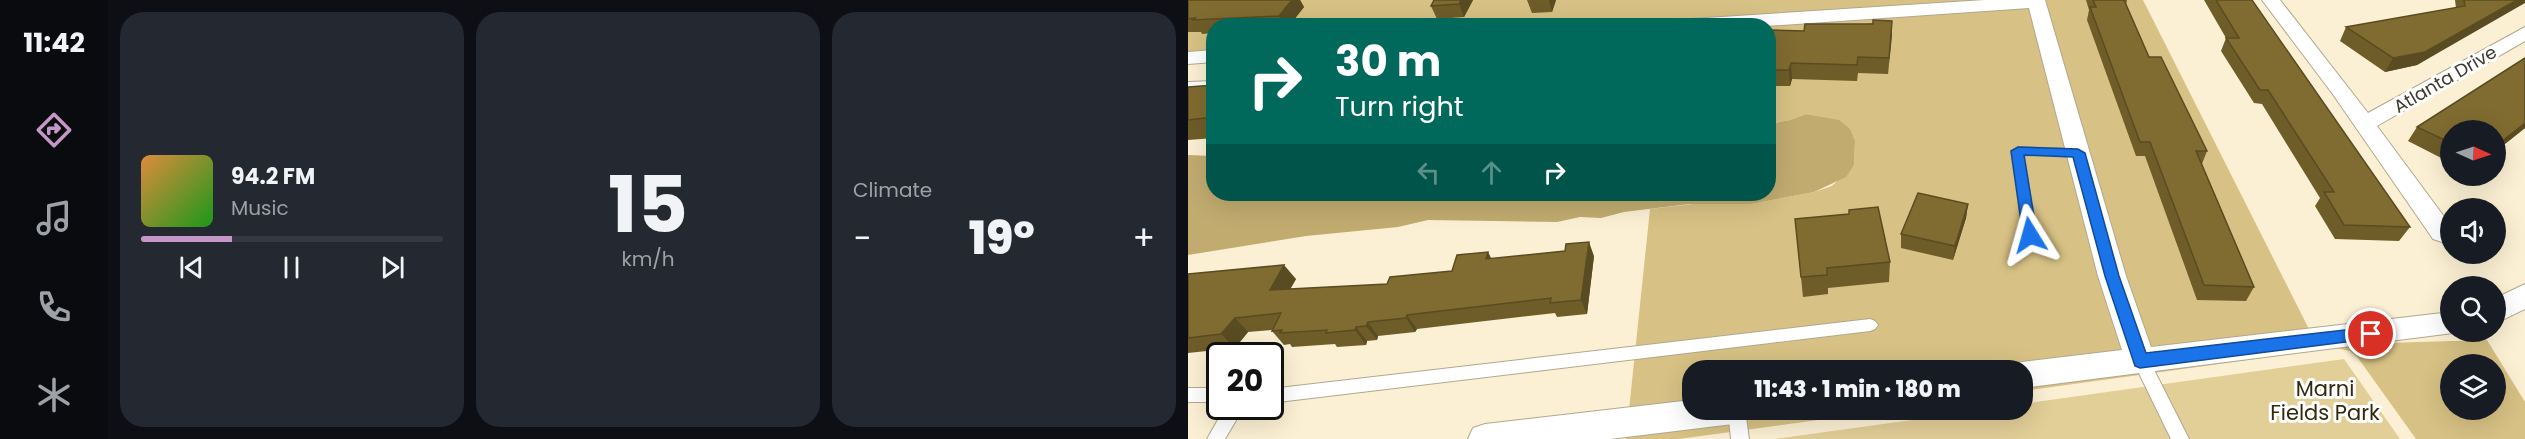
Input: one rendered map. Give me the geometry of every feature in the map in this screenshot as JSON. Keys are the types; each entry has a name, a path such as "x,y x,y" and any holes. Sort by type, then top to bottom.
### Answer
{"street":[{"path":"2271,0 2440,230"},
{"path":"1776,19 2036,1 2112,276 2140,361"},
{"name":"Atlanta Drive","path":"2364,124 2416,97 2525,33"},
{"path":"1188,58 1206,57"},
{"path":"2506,306 2525,295"},
{"path":"2033,374 2440,325"},
{"path":"1485,439 1682,416"}],"lane":[{"path":"1188,86 1206,85"},
{"path":"2030,235 2018,151 2078,153"},
{"path":"1284,394 1870,325"},
{"path":"2140,361 2180,439"},
{"path":"1188,395 1206,395"},
{"path":"1216,439 1228,420"},
{"path":"1737,420 1740,439"}],"green space":[{"name":"Marni Fields Park","path":"2344,359 2400,439 1775,439 1913,420 2033,420 2033,402"}],"shaded area":[{"path":"1188,0 2143,0 2317,345 2488,342 2496,354 2440,354 2440,420 2506,420 2506,371 2525,402 2525,439 2416,439 2358,358 2350,351 2335,348 2033,389 2033,360 1682,360 1682,420 1818,420 1679,439 1626,439 1650,209 1710,202 1751,204 1776,201 1832,186 1854,165 1855,141 1821,117 1806,114 1776,123 1776,18 1206,18 1206,57 1188,58"},
{"path":"1806,114 1839,120 1850,129 1855,141 1854,165 1846,177 1814,192 1776,199 1776,123"},
{"path":"1188,155 1206,156 1206,201 1767,201 1751,204 1689,204 1624,212 1601,218 1580,217 1557,222 1428,220 1398,227 1306,236 1188,255"}],"building":[{"path":"1188,0 1292,0 1279,16 1188,19"},
{"path":"1434,0 1461,0 1459,4 1431,6"},
{"path":"2093,0 2124,0 2149,57 2161,57 2207,151 2196,151 2254,287 2204,285 2150,142 2140,142 2090,7 2096,7"},
{"path":"2216,0 2252,0 2410,227 2344,225 2324,192 2334,192 2268,90 2260,90 2226,38 2239,38"},
{"path":"2464,0 2517,0 2425,52 2393,58 2346,27 2465,6"},
{"path":"1873,20 1892,21 1889,58 1858,57 1857,65 1791,63 1789,70 1776,70 1776,30 1804,31 1805,24 1873,24"},
{"path":"2525,58 2525,123 2506,138 2506,120 2440,120 2440,138 2417,127"},
{"path":"1206,86 1206,118 1188,120 1188,87"},
{"path":"1918,193 1968,204 1955,246 1901,234"},
{"path":"1878,207 1890,262 1827,268 1827,275 1801,277 1795,219 1849,214 1849,210"},
{"path":"1589,242 1581,300 1550,303 1551,298 1407,315 1406,318 1368,322 1366,326 1356,327 1355,330 1326,333 1327,330 1280,333 1282,330 1272,331 1281,313 1235,318 1221,334 1188,338 1188,274 1284,265 1270,290 1387,284 1390,277 1452,271 1457,255 1488,252 1486,259 1565,251 1566,244"}],"route":[{"path":"2030,235 2018,151 2078,153 2112,276 2140,361 2371,334"}]}
